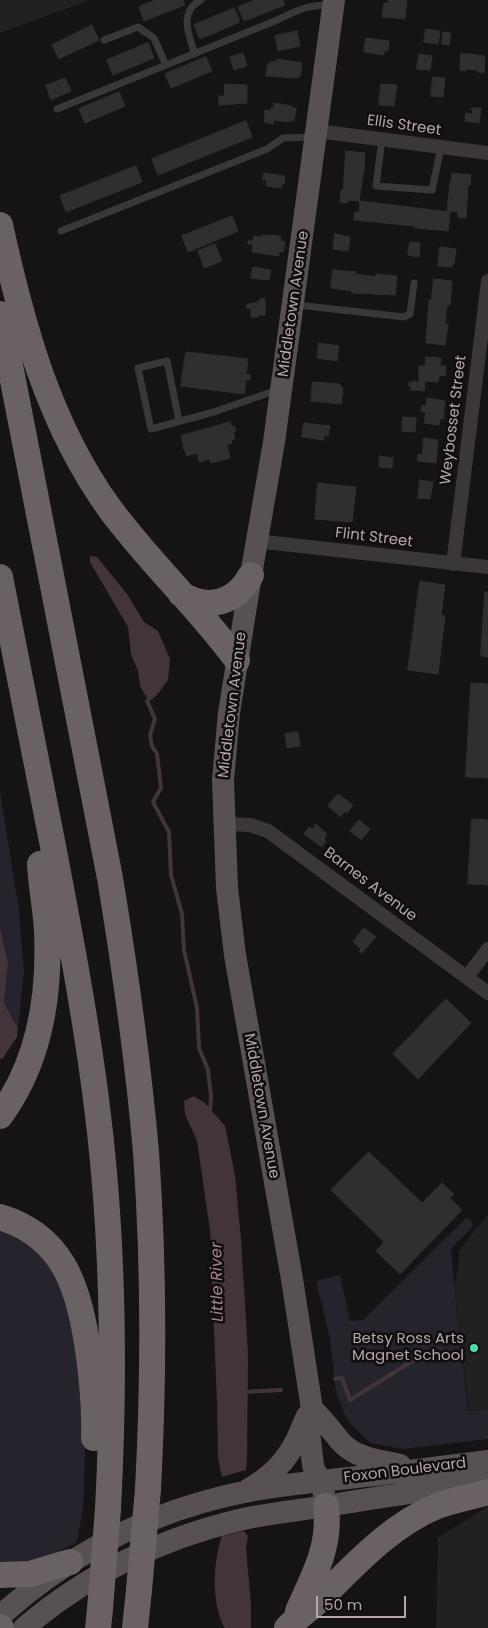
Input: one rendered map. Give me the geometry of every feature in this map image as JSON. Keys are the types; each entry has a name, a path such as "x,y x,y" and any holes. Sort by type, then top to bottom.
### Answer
{"highway":[{"path":"0,225 31,345 44,385 67,438 89,477 111,509 237,660"},
{"path":"0,314 110,878 132,1023 146,1152 152,1353 148,1489 135,1628"},
{"path":"182,594 200,603 220,602 238,592 250,575"},
{"path":"0,576 47,816 86,1031 104,1170 112,1331 112,1418 99,1619"},
{"path":"0,1116 18,1090 29,1065 43,1012 47,976 47,946 40,864 47,816"},
{"path":"0,1217 27,1229 45,1243 61,1260 73,1284 79,1302 89,1359 95,1446 108,1500"},
{"path":"292,1622 311,1608 376,1545 408,1522 438,1506 488,1492"},
{"path":"292,1622 315,1577 323,1552 328,1526 324,1493"},
{"path":"0,1575 30,1574 70,1562"}],"main road":[{"name":"Middletown Avenue","path":"324,1493 312,1463 308,1423 312,1409 290,1270 235,955 227,888 224,780 226,743 237,660 282,388 334,3"},
{"path":"0,1616 41,1582 70,1562 112,1538 162,1516 202,1502 239,1493 261,1482 282,1461 295,1444 305,1419 312,1409 327,1423 342,1442 354,1452 373,1460 402,1465 417,1470"},
{"name":"Foxon Boulevard","path":"324,1493 417,1470 488,1461"},
{"name":"Foxon Boulevard","path":"324,1493 488,1482"},
{"path":"239,1493 324,1493"},
{"path":"24,1628 79,1587 114,1567 154,1548 187,1535 324,1493"}],"street":[{"name":"Ellis Street","path":"316,134 382,139 488,154"},
{"name":"Weybosset Street","path":"453,564 488,281"},
{"name":"Flint Street","path":"256,541 488,567"},
{"name":"Barnes Avenue","path":"224,824 250,826 268,831 488,993"},
{"path":"467,977 488,949"}],"lane":[{"path":"195,54 186,26 188,15 194,3 200,0"},
{"path":"58,109 306,7 334,3"},
{"path":"104,40 138,27 154,38 166,65"},
{"path":"62,231 267,149 283,138 316,134"},
{"path":"382,139 376,186 432,190 441,147"},
{"path":"294,304 404,317 410,314 414,283"},
{"path":"179,421 167,361 138,368 151,429 214,412 282,388"}],"shaded area":[{"path":"0,0 90,0 0,33"},
{"path":"0,791 19,910 24,973 18,1028 4,1003 8,963 0,927"},
{"name":"Betsy Ross Arts Magnet School","path":"488,1214 488,1410 469,1411 454,1285 458,1270 459,1251"},
{"path":"467,1217 472,1221 472,1228 451,1248 454,1285 468,1411 488,1410 488,1439 403,1449 370,1443 347,1420 336,1392 330,1338 316,1281 340,1275 350,1321 363,1320"},
{"path":"0,1226 28,1238 64,1280 86,1417 83,1508 77,1542 42,1560 0,1567"},
{"path":"488,1506 488,1628 436,1628 438,1538"}],"water":[{"path":"90,556 97,557 127,594 144,622 158,631 170,659 168,680 152,699 147,698 140,686 138,671 131,654 128,627 90,562"},
{"path":"0,927 8,963 4,1003 18,1028 17,1037 3,1058 0,1059"},
{"name":"Little River","path":"194,1096 205,1103 225,1126 235,1175 241,1239 248,1353 247,1463 246,1470 222,1477 218,1458 210,1230 197,1141 185,1114 184,1101"},
{"path":"244,1531 248,1536 246,1549 251,1604 251,1628 225,1628 217,1607 215,1583 219,1546 222,1536"}],"building":[{"path":"155,0 183,0 185,5 144,21 139,7"},
{"path":"255,0 283,0 285,5 244,21 238,7"},
{"path":"389,0 407,0 405,19 382,17 384,3 388,3"},
{"path":"234,8 240,22 200,39 194,25"},
{"path":"92,25 99,40 59,59 52,45"},
{"path":"426,29 440,31 438,44 424,42"},
{"path":"297,31 300,46 278,51 275,36"},
{"path":"443,32 451,33 449,45 442,44"},
{"path":"366,38 389,41 388,51 384,50 384,55 364,52"},
{"path":"148,43 154,58 113,75 107,60"},
{"path":"243,53 247,66 234,70 230,57"},
{"path":"461,53 485,56 484,73 478,72 478,70 460,70"},
{"path":"419,54 432,56 430,70 417,69"},
{"path":"206,57 212,71 171,88 165,74"},
{"path":"277,59 302,63 300,77 266,76 268,63 271,64 271,61 277,62"},
{"path":"433,77 445,78 443,97 431,96"},
{"path":"65,78 71,91 51,100 46,86"},
{"path":"225,84 247,85 247,103 219,105 219,96 224,96"},
{"path":"381,84 397,85 394,106 379,105"},
{"path":"119,92 125,106 85,123 79,109"},
{"path":"274,103 296,108 294,121 273,120 273,124 264,122 265,110 271,111 271,108 274,108"},
{"path":"472,108 481,108 479,123 465,121 466,113 472,114"},
{"path":"246,121 252,137 158,175 152,159"},
{"path":"346,151 365,153 359,201 348,200 347,203 340,202 341,190 343,190"},
{"path":"136,166 142,182 66,212 60,196"},
{"path":"264,173 285,176 284,184 281,184 281,188 266,186 267,180 263,180"},
{"path":"452,173 471,175 470,185 468,185 466,218 458,217 458,212 447,211"},
{"path":"360,201 450,212 448,231 354,220 355,212 359,212"},
{"path":"232,216 238,231 188,252 182,236"},
{"path":"335,234 350,237 348,251 333,249"},
{"path":"263,235 280,236 281,241 285,242 283,252 279,252 279,256 252,252 253,244 248,244 248,241 253,241 254,236 263,237"},
{"path":"410,242 420,243 419,257 408,255"},
{"path":"215,244 222,261 204,268 198,251"},
{"path":"440,247 456,249 452,267 438,266"},
{"path":"253,267 271,270 269,280 251,278"},
{"path":"333,270 356,272 355,274 376,277 376,274 397,276 395,295 352,293 352,291 331,288"},
{"path":"434,279 452,281 450,305 447,305 445,323 448,324 445,345 426,343 429,300 431,300"},
{"path":"261,298 265,299 265,315 251,317 251,309 247,308 247,304 258,303 258,300 261,300"},
{"path":"319,343 339,346 337,361 317,358"},
{"path":"186,352 248,359 246,374 250,375 250,380 246,380 244,394 181,386"},
{"path":"426,357 441,358 440,366 446,366 445,376 439,375 438,382 423,381 425,382 424,391 411,390 409,382 419,382 419,366 425,366"},
{"path":"313,382 339,384 343,388 341,404 311,401"},
{"path":"427,398 445,401 443,419 440,419 439,425 424,423 426,412 421,412 422,405 426,406"},
{"path":"403,417 416,418 415,432 402,431"},
{"path":"230,422 236,431 233,432 235,439 231,440 232,443 227,445 230,458 211,463 210,459 199,462 197,453 187,456 181,436"},
{"path":"304,423 330,426 328,436 324,435 324,440 302,437"},
{"path":"424,438 438,440 436,463 417,461 418,454 422,455"},
{"path":"380,456 393,458 392,468 379,467"},
{"path":"420,480 433,482 430,499 418,498"},
{"path":"318,483 356,487 352,522 315,519"},
{"path":"420,581 445,585 441,615 445,616 438,674 408,670"},
{"path":"485,592 488,592 488,657 481,656"},
{"path":"471,683 488,684 488,778 466,777"},
{"path":"298,732 300,746 287,748 285,734"},
{"path":"338,794 353,805 341,817 328,806"},
{"path":"472,819 488,820 488,885 468,884"},
{"path":"359,820 370,829 361,840 350,831"},
{"path":"316,824 327,834 324,839 326,841 322,847 304,834 309,827 312,829"},
{"path":"364,928 376,937 362,953 359,951 361,949 353,942"},
{"path":"446,999 471,1023 418,1079 393,1054"},
{"path":"369,1152 422,1203 442,1183 454,1194 450,1198 462,1210 400,1274 376,1251 384,1242 331,1190"}],"waterway":[{"path":"152,696 147,701 155,719 150,735 152,746 157,754 161,788 153,802 169,832 171,875 182,914 184,950 197,1008 199,1048 208,1070 211,1096 210,1112"},
{"path":"335,1379 342,1378 350,1400 422,1355"},
{"path":"243,1392 281,1390"}],"place":[{"name":"Betsy Ross Arts Magnet School","path":"474,1348"}]}
